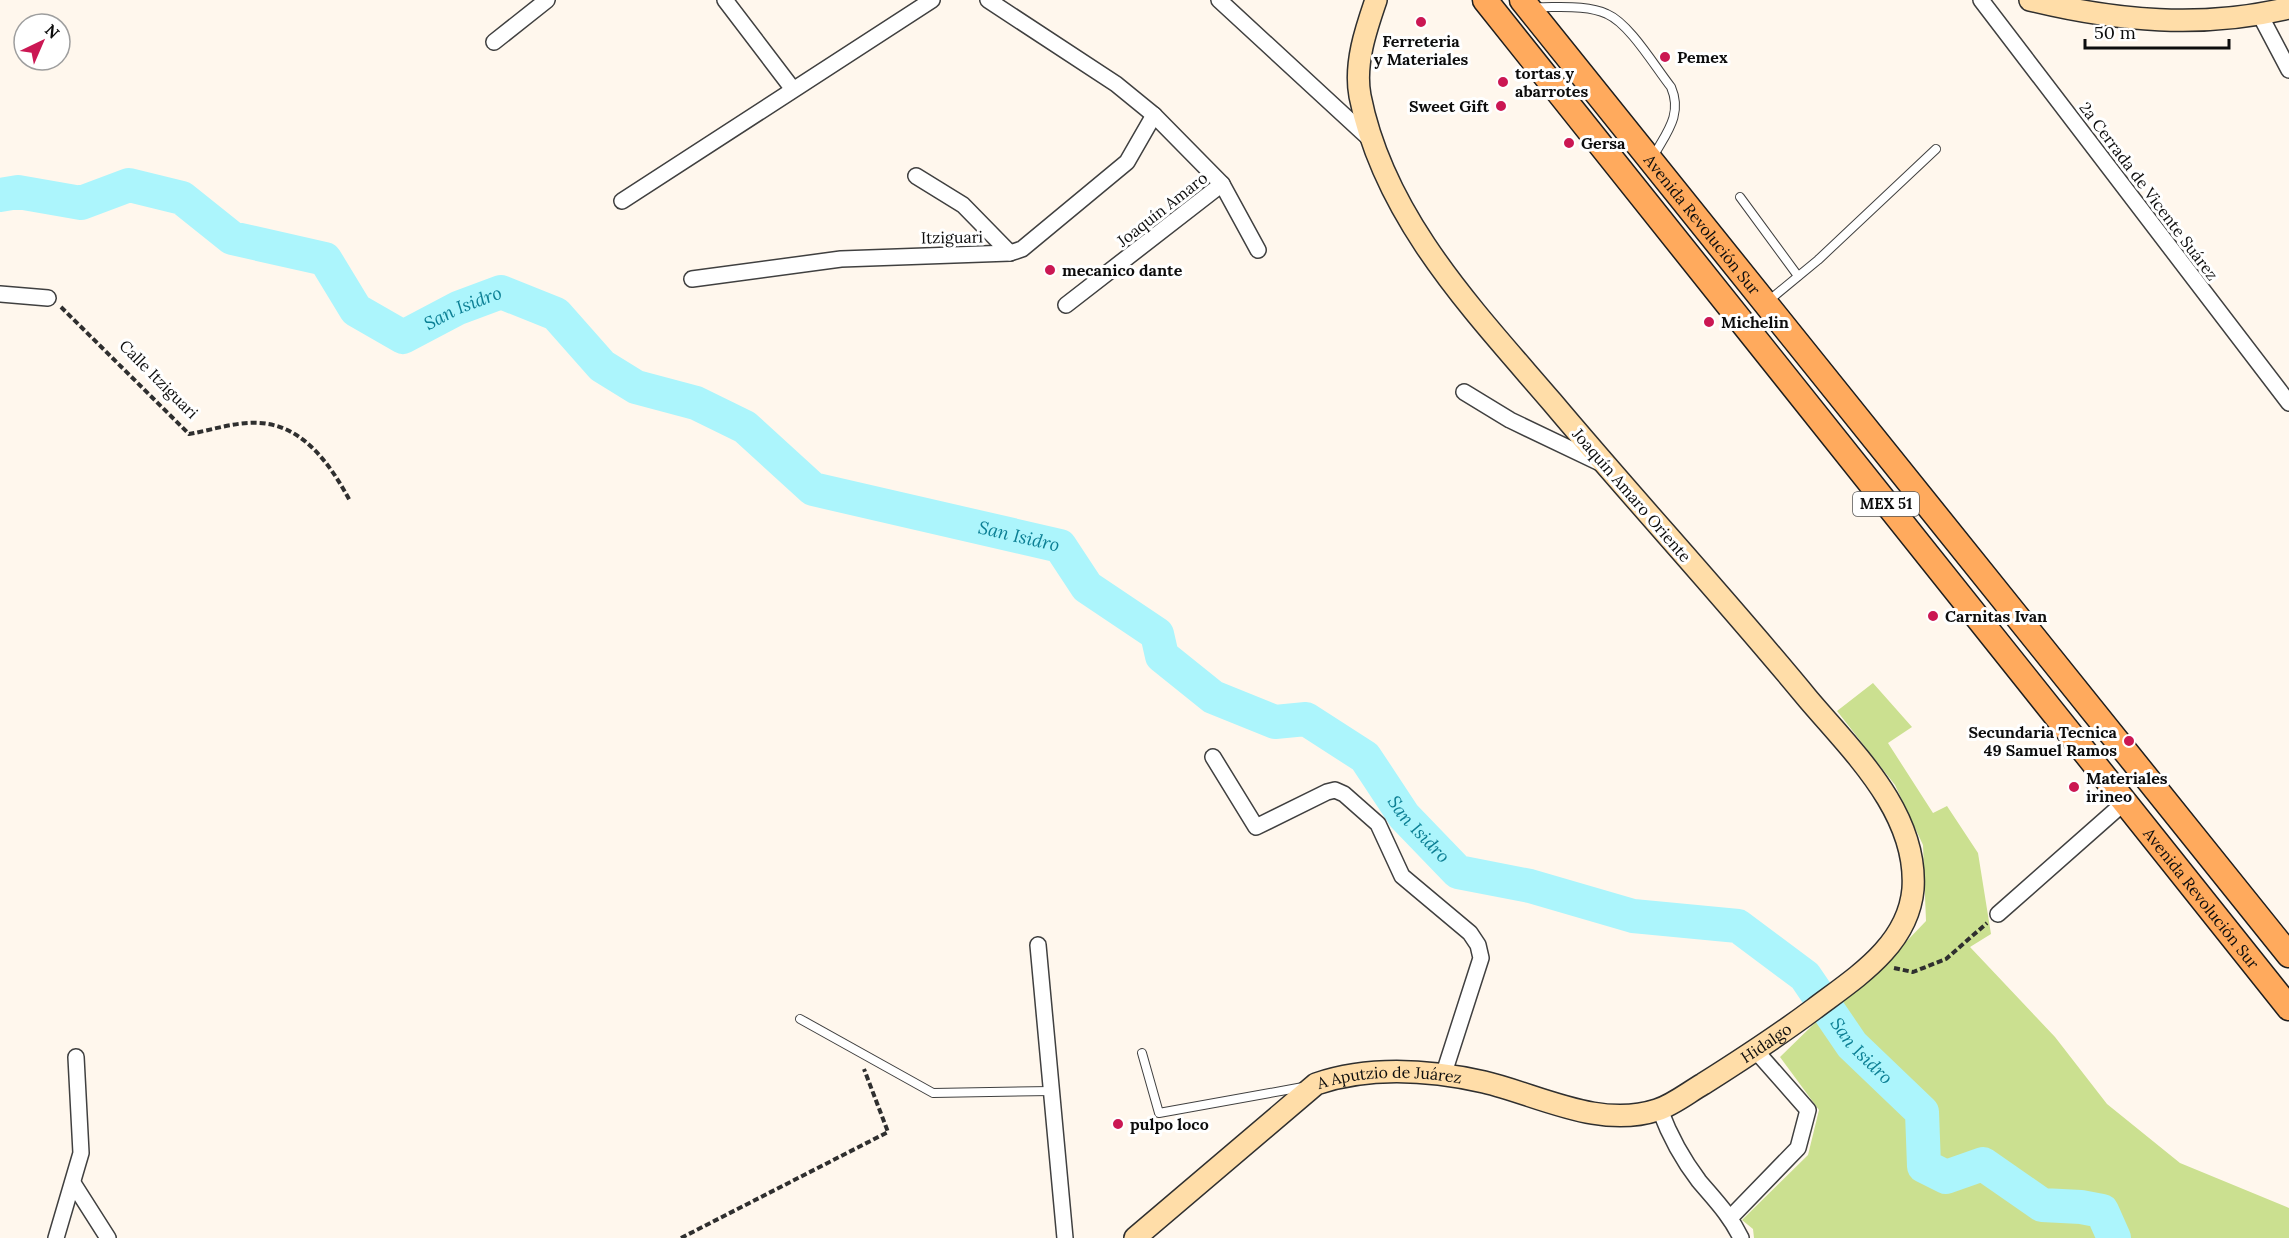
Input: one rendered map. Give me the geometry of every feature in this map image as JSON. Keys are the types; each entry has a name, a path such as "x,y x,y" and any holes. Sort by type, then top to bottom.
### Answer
{"main road":[{"name":"Avenida Revolución Sur","path":"1485,0 2289,1008"},
{"name":"Avenida Revolución Sur","path":"1525,3 2289,955"}],"street":[{"path":"494,42 547,0"},
{"path":"725,0 792,88"},
{"path":"622,201 792,88 932,0"},
{"path":"988,0 1031,31 1116,84 1154,115 1222,184 1258,250"},
{"path":"1219,0 1374,143"},
{"name":"Joaquín Amaro Oriente","path":"1377,0 1362,40 1359,92 1374,143 1410,223 1458,291 1604,464 1744,622 1877,782 1900,824 1911,859 1912,891 1906,917 1889,947 1874,962"},
{"name":"2a Cerrada de Vicente Suárez","path":"1981,0 2289,403"},
{"path":"2030,0 2089,14 2166,22 2260,15 2289,8"},
{"path":"2260,15 2289,70"},
{"name":"Itziguari","path":"692,279 841,259 1010,253 1022,249 1127,162 1154,115"},
{"path":"916,176 963,205 1010,253"},
{"name":"Joaquín Amaro","path":"1066,305 1222,184"},
{"path":"0,294 48,298"},
{"path":"1464,392 1510,420 1604,464"},
{"path":"1213,757 1256,827 1335,789 1344,794 1378,824 1402,876 1470,933 1478,945 1481,958 1443,1076"},
{"path":"1998,914 2126,801"},
{"path":"1038,945 1065,1238"},
{"name":"Hidalgo","path":"1660,1110 1761,1048 1874,962"},
{"path":"1731,1217 1798,1149 1808,1110 1761,1048"},
{"path":"56,1238 81,1153 76,1057"},
{"name":"A Aputzio de Juárez","path":"1135,1238 1316,1084 1343,1075 1369,1073 1443,1076 1483,1082 1588,1113 1638,1114 1660,1110"},
{"path":"1660,1110 1667,1128 1698,1179 1731,1217 1741,1238"},
{"path":"73,1183 108,1238"}],"lane":[{"path":"1525,3 1593,10 1608,14 1622,24 1671,87 1676,99 1677,111 1652,161"},
{"path":"1766,303 1936,149"},
{"path":"1740,197 1798,276"},
{"path":"800,1019 933,1093 1052,1090"},
{"path":"1142,1053 1159,1113 1316,1084"}],"path":[{"name":"Calle Itziguari","path":"48,298 64,309 189,434 247,423 269,424 294,435 316,452 334,471 350,501"},
{"path":"1874,962 1913,972 1946,960 1998,914"},
{"path":"681,1238 888,1132 857,1051"}],"green space":[{"path":"1873,683 1912,727 1888,743 1933,813 1947,806 1978,853 1991,934 1970,947 2055,1037 2107,1104 2180,1163 2289,1208 2289,1238 1754,1238 1753,1229 1742,1220 1808,1155 1819,1110 1780,1057 1821,1017 1879,970 1926,921 1923,845 1895,785 1837,711"}],"waterway":[{"name":"San Isidro","path":"0,195 18,192 81,203 129,185 182,198 232,238 325,259 356,310 403,337 458,308 501,292 556,314 602,366 636,387 696,403 745,427 813,489 1060,546 1087,587 1157,634 1162,656 1213,697 1275,722 1306,719 1365,757 1404,816 1458,872 1530,886 1633,916 1738,926 1805,976 1852,1045 1922,1112 1924,1166 1946,1177 1983,1164 2042,1205 2081,1207 2102,1211 2114,1238"}],"place":[{"name":"Ferreteria y Materiales","path":"1421,22"},
{"name":"Pemex","path":"1665,57"},
{"name":"tortas y abarrotes","path":"1503,82"},
{"name":"Sweet Gift","path":"1501,106"},
{"name":"Gersa","path":"1569,143"},
{"name":"mecanico dante","path":"1050,270"},
{"name":"Michelin","path":"1709,322"},
{"name":"Carnitas Ivan","path":"1933,616"},
{"name":"Secundaria Tecnica 49 Samuel Ramos","path":"2129,741"},
{"name":"Materiales irineo","path":"2074,787"},
{"name":"pulpo loco","path":"1118,1124"}]}
